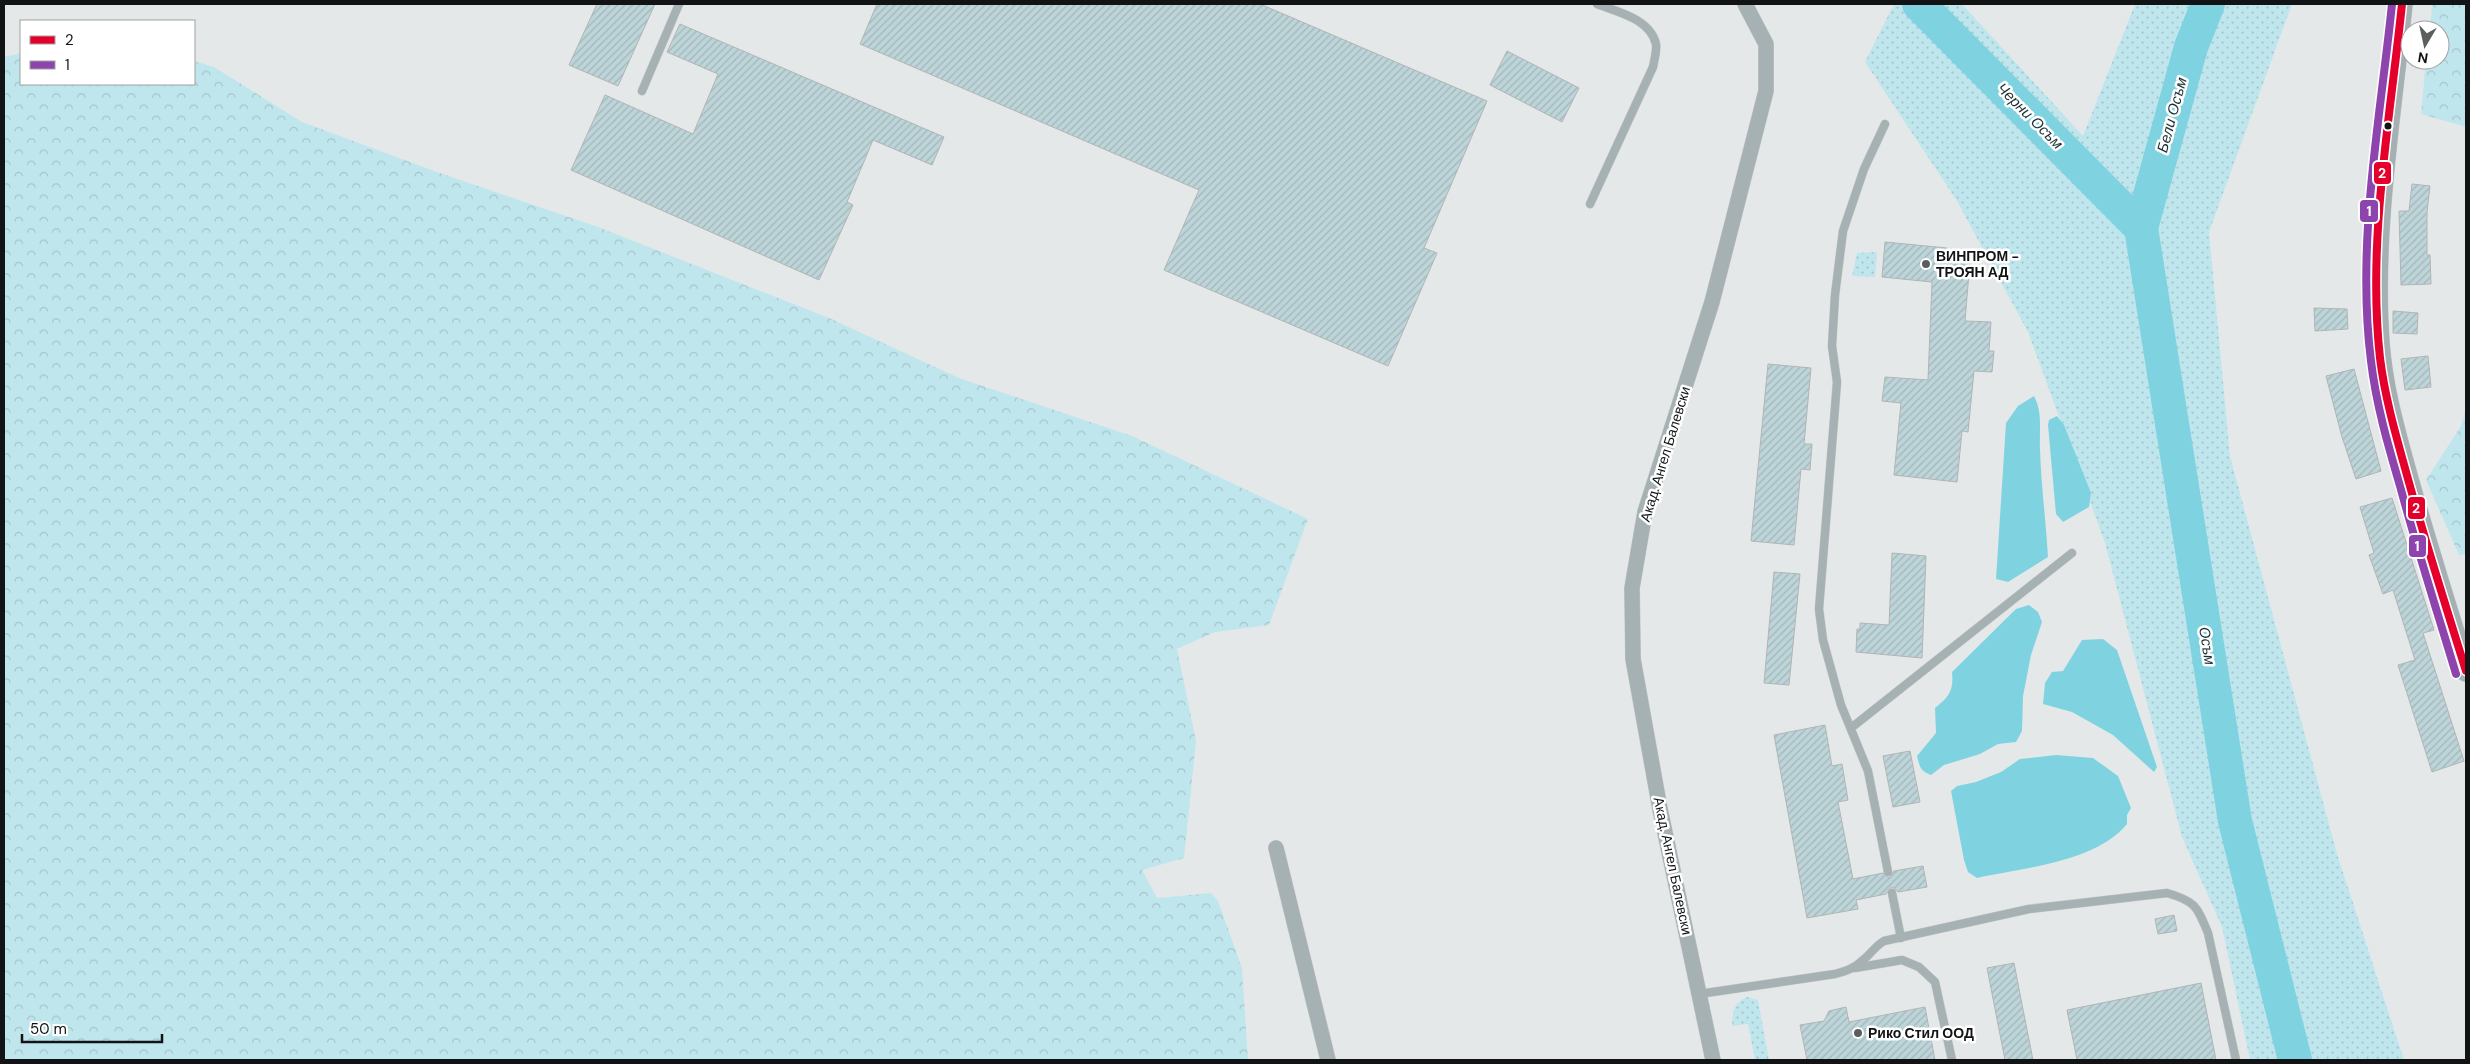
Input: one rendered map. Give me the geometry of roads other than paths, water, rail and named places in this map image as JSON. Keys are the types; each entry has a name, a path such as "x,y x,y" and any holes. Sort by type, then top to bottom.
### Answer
{"main road":[{"path":"2402,4 2380,220 2377,285 2379,344 2390,414 2415,506 2466,671"}],"street":[{"name":"Акад. Ангел Балевски","path":"1713,1060 1660,808 1633,660 1632,588 1645,512 1712,302 1766,91 1766,44 1745,4"},
{"path":"1276,848 1328,1060"}],"lane":[{"path":"642,91 679,4"},
{"path":"1590,204 1653,67 1656,45 1651,33 1637,20 1597,4"},
{"path":"1885,124 1864,169 1843,231 1835,295 1832,346 1837,382 1819,609 1823,640 1842,705 1868,771 1888,872"},
{"path":"1851,728 2072,554"},
{"path":"1892,893 1901,938"},
{"path":"1851,969 1865,959 1874,947 1884,941 2029,909 2167,893 2188,899 2200,913 2208,933 2236,1060"},
{"path":"1699,994 1812,979 1851,969 1902,960 1919,967 1935,982 1952,1060"}],"water":[{"path":"2034,396 2040,415 2041,462 2048,557 2008,582 1996,579 2006,423 2018,406"},
{"path":"2057,416 2064,425 2091,493 2089,507 2063,522 2056,514 2048,425 2049,420"},
{"path":"2029,605 2038,612 2042,622 2031,655 2023,696 2022,731 2016,742 1998,744 1980,754 1944,765 1931,775 1925,772 1920,766 1917,756 1936,733 1935,708 1950,693 1952,672 2016,609"},
{"path":"2103,639 2117,650 2157,767 2154,772 2113,735 2072,712 2043,704 2045,683 2052,672 2063,671 2082,640"},
{"path":"2056,755 2093,758 2118,776 2131,808 2127,815 2127,824 2114,837 2078,855 2037,867 1977,878 1968,872 1951,791 1957,786 1976,782 2001,772 2020,759"}],"waterway":[{"name":"Черни Осъм","path":"1919,4 2141,228"},
{"name":"Осъм","path":"2208,4 2191,47 2141,228 2235,821 2295,1060"}],"place":[{"name":"ВИНПРОМ - ТРОЯН АД","path":"1926,264"},
{"name":"Рико Стил ООД","path":"1858,1033"}],"water label":[{"name":"Бели Осъм","path":"2172,115"}]}
